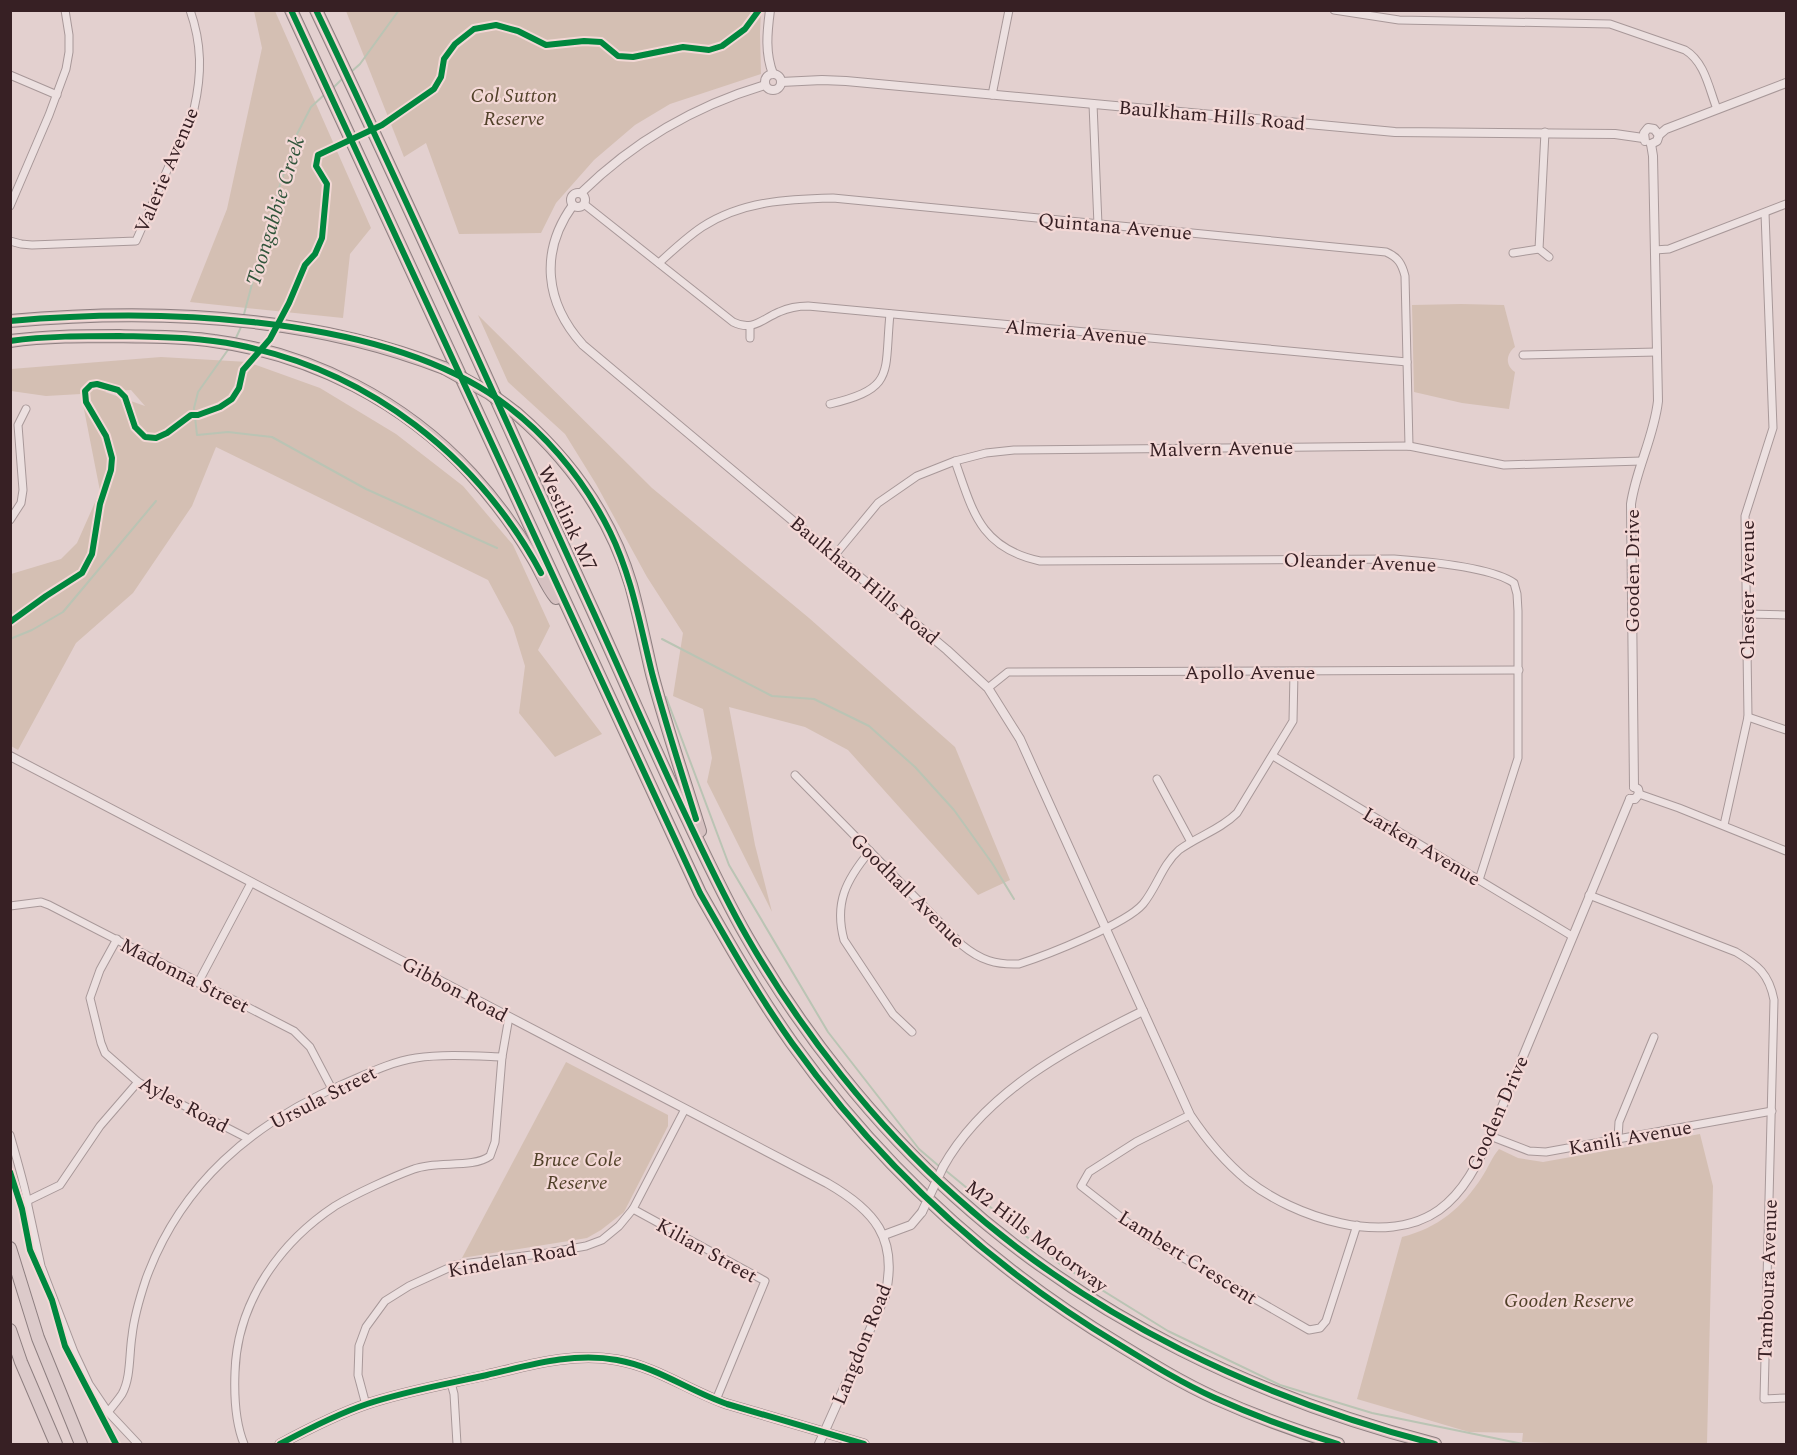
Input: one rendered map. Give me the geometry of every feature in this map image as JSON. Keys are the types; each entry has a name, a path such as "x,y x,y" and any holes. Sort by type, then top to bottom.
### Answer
{"highway":[{"name":"Westlink M7","path":"316,10 714,875"},
{"name":"Westlink M7","path":"291,11 570,614"},
{"path":"10,321 90,316 200,318 283,327 376,345 409,354 444,368 489,393 516,413 553,448 578,479 599,512 621,556 631,583 669,732 714,875"},
{"path":"10,341 79,336 192,338 273,353 315,367 378,399 416,424 452,454 489,496 517,534 552,593 570,614"},
{"name":"M2 Hills Motorway","path":"570,614 700,893 750,980 793,1044 882,1153 915,1189 948,1220 1003,1265 1076,1318 1166,1373 1214,1398 1338,1444"},
{"name":"M2 Hills Motorway","path":"714,875 769,973 842,1074 916,1160 997,1232 1057,1276 1107,1308 1220,1368 1319,1410 1387,1432 1435,1444"},
{"path":"10,1248 38,1338 81,1444"},
{"path":"10,1330 56,1444"}],"main road":[{"path":"280,1444 336,1416 366,1405 547,1361 592,1357 625,1361 650,1369 716,1400 864,1444"}],"street":[{"path":"10,206 57,95 69,52 65,10"},
{"name":"Valerie Avenue","path":"10,241 32,244 136,242 194,109 199,87 200,64 199,42 190,10"},
{"path":"770,10 767,48 773,74"},
{"path":"992,95 1009,10"},
{"path":"1334,10 1399,20 1614,25 1692,54 1699,62 1717,109"},
{"path":"765,85 770,90 776,90 781,82 779,77 773,74"},
{"path":"765,85 766,78 773,74"},
{"path":"10,75 57,95"},
{"name":"Baulkham Hills Road","path":"781,82 846,81 1395,132 1545,132 1615,134 1643,138"},
{"path":"1659,135 1654,129 1648,128 1643,138 1652,144 1666,129 1786,83"},
{"path":"584,204 578,207 573,204 572,195 581,193 619,158 662,128 712,103 765,85"},
{"path":"1093,104 1098,225"},
{"path":"1539,249 1545,132"},
{"name":"Gooden Drive","path":"1143,1011 1190,1115 1221,1155 1257,1187 1280,1201 1323,1218 1382,1227 1402,1225 1426,1217 1440,1209 1465,1183 1490,1136 1630,799 1627,792 1629,788 1637,790 1630,518 1632,496 1657,410 1652,144"},
{"path":"581,193 585,197 584,204"},
{"name":"Quintana Avenue","path":"659,263 684,240 703,226 721,217 763,203 789,199 833,198 1098,225 1376,249 1396,256 1405,276 1409,446"},
{"name":"Baulkham Hills Road","path":"573,204 558,230 551,261 553,292 560,313 573,333 583,345 835,555 988,688 1020,738 1143,1011"},
{"path":"584,204 733,321 750,326 750,338"},
{"path":"1655,250 1669,249 1786,204"},
{"name":"Chester Avenue","path":"1724,825 1748,717 1745,516 1773,428 1765,213"},
{"path":"1513,253 1539,249 1549,257"},
{"name":"Almeria Avenue","path":"750,326 760,324 780,311 803,306 1407,362"},
{"path":"830,405 871,391 881,381 885,369 890,314"},
{"path":"1523,355 1657,352"},
{"path":"10,520 21,503 23,490 18,425 26,409"},
{"name":"Malvern Avenue","path":"835,555 878,503 917,476 955,461 986,453 1014,450 1409,446 1504,465 1642,461"},
{"name":"Oleander Avenue","path":"955,461 972,510 992,539 1013,553 1040,561 1394,559 1429,561 1508,579 1514,583 1517,594 1519,670 1518,758 1479,880"},
{"path":"1747,614 1786,615"},
{"name":"Apollo Avenue","path":"988,688 1008,672 1519,670"},
{"name":"Goodhall Avenue","path":"795,775 973,955 988,962 1005,965 1019,964 1106,928 1136,911 1143,904 1167,864 1179,851 1191,842 1219,828 1237,813 1293,721 1294,672"},
{"path":"1748,717 1786,730"},
{"name":"Larken Avenue","path":"1273,756 1572,936"},
{"name":"Gibbon Road","path":"12,757 841,1191 871,1215 884,1235"},
{"path":"1157,779 1191,842"},
{"path":"1637,790 1786,851"},
{"path":"870,851 847,884 842,901 841,927 844,940 893,1014 912,1032"},
{"path":"198,983 251,883"},
{"name":"Tamboura Avenue","path":"1589,895 1736,952 1751,961 1764,973 1771,985 1774,1000 1764,1399 1786,1398"},
{"name":"Madonna Street","path":"10,906 41,902 294,1031 310,1047 332,1089"},
{"name":"Ayles Road","path":"117,939 93,986 90,998 105,1053 138,1082 247,1138"},
{"path":"884,1235 911,1225 922,1212 943,1167 964,1133 994,1104 1056,1059 1143,1011"},
{"path":"244,1444 239,1432 235,1401 235,1361 246,1315 266,1274 300,1233 337,1205 416,1168 438,1163 477,1162 490,1156 495,1142 502,1057 509,1017"},
{"path":"1618,1139 1619,1122 1654,1037"},
{"name":"Ursula Street","path":"108,1412 122,1394 126,1383 138,1303 165,1235 201,1183 224,1158 247,1138 290,1110 390,1064 417,1058 502,1057"},
{"path":"138,1082 100,1126 66,1179 54,1189 30,1200 28,1206 41,1266 74,1352 89,1383 108,1412 138,1444"},
{"name":"Kindelan Road","path":"366,1405 358,1375 359,1346 366,1327 384,1301 455,1265 586,1246 602,1240 625,1220 633,1209 685,1109"},
{"name":"Kanili Avenue","path":"1490,1136 1538,1152 1772,1111"},
{"name":"Lambert Crescent","path":"1190,1115 1136,1142 1089,1172 1081,1186 1145,1236 1309,1330 1320,1328 1326,1321 1357,1225"},
{"path":"10,1135 24,1190 30,1200"},
{"name":"Kilian Street","path":"633,1209 765,1281 716,1400"},
{"name":"Langdon Road","path":"819,1444 885,1296 889,1260 884,1235"},
{"path":"451,1383 454,1394 457,1444"}],"green space":[{"path":"254,11 275,11 371,228 350,254 343,318 190,302 227,209 262,48"},
{"name":"Col Sutton Reserve","path":"346,11 761,11 761,74 670,104 635,125 594,160 556,203 541,233 459,234 426,143 404,157"},
{"path":"1412,305 1504,305 1515,347 1508,360 1515,372 1509,409 1462,403 1414,392"},
{"path":"478,315 652,488 809,618 955,747 1010,880 978,895 848,750 805,727 729,707 755,845 772,912 707,782 712,758 703,709 673,696 683,633 647,577 596,484 565,434 508,382"},
{"path":"161,357 248,362 320,388 396,434 463,486 513,545 550,626 538,650 602,734 555,757 519,713 525,666 513,627 488,580 216,447 192,506 133,593 76,643 18,750 11,746 11,574 61,559 77,543 100,491 81,394 46,396 11,391 11,369","holes":["131,390 145,406 105,392"]},
{"name":"Bruce Cole Reserve","path":"566,1062 668,1115 668,1126 624,1212 587,1238 462,1258"},
{"name":"Gooden Reserve","path":"1700,1134 1713,1186 1707,1444 1522,1442 1523,1433 1469,1432 1357,1399 1402,1237 1438,1222 1457,1207 1482,1177 1499,1149 1518,1158 1543,1162"}],"waterway":[{"name":"Toongabbie Creek","path":"351,72 360,64 399,10"},
{"name":"Toongabbie Creek","path":"333,88 344,77"},
{"name":"Toongabbie Creek","path":"243,318 270,216 296,136 311,107 324,95"},
{"name":"Toongabbie Creek","path":"235,340 241,327"},
{"path":"230,347 198,392 194,408 197,435 228,432 272,437 366,489 497,548"},
{"name":"Toongabbie Creek","path":"10,639 32,630 63,612 156,501"},
{"path":"662,639 772,696 814,699 869,726 915,767 954,810 992,863 1014,899"},
{"path":"666,697 729,865 828,1032 919,1149 940,1167"},
{"path":"945,1170 1060,1264 1168,1331 1280,1385 1372,1413 1523,1444"}],"cycle path":[{"path":"291,10 700,893 756,988 792,1043 863,1132 901,1172 983,1248 1026,1282 1072,1315 1191,1386 1260,1417 1338,1444"},
{"path":"316,10 716,878 768,972 841,1075 897,1139 956,1197 1008,1241 1063,1281 1121,1317 1242,1378 1305,1404 1435,1444"},
{"path":"10,622 82,573 92,554 100,504 111,470 112,458 106,436 86,402 85,391 91,385 97,384 118,390 125,397 135,427 145,437 156,438 167,433 191,415 198,415 220,407 232,399 239,388 243,370 270,339 305,265 315,254 322,238 327,184 316,166 318,155 382,125 434,89 441,77 444,59 455,44 474,29 496,25 518,31 546,45 584,41 601,42 618,56 633,57 683,47 709,50 722,46 745,29 759,10"},
{"path":"10,321 66,317 192,317 257,322 321,332 383,347 439,367 489,393 508,406 543,437 574,473 599,512 618,549 635,601 657,691 696,819"},
{"path":"10,341 51,337 106,336 209,340 286,357 332,375 375,398 415,425 452,456 485,492 515,531 541,573"},
{"path":"10,1172 22,1209 30,1250 52,1300 65,1346 116,1444"},
{"path":"280,1444 334,1417 382,1399 535,1364 584,1358 632,1363 727,1404 864,1444"}]}
